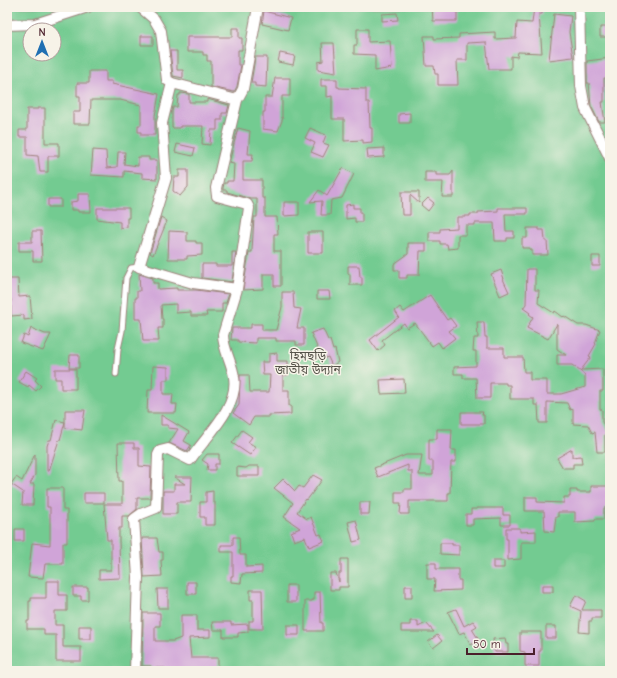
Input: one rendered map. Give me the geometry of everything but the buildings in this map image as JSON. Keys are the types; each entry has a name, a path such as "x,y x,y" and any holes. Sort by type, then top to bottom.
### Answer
{"street":[{"path":"7,25 35,24 88,7"},
{"path":"140,7 154,19 161,31 167,80 172,83 237,100"},
{"path":"136,671 138,577 134,519 141,514 156,508 158,455 160,451 168,449 190,460 228,409 235,382 234,374 223,341 223,335 237,290 249,208 246,204 217,196 216,188 237,100 244,89 258,7"},
{"path":"579,7 581,86 585,108 610,158"},
{"path":"172,83 162,122 166,178 140,267 193,283 237,290"}],"lane":[{"path":"116,374 118,349 122,331 126,278 131,268 140,267"}],"green space":[{"name":"হিমছড়ি জাতীয় উদ্যান","path":"7,7 610,7 610,671 7,671"}]}
